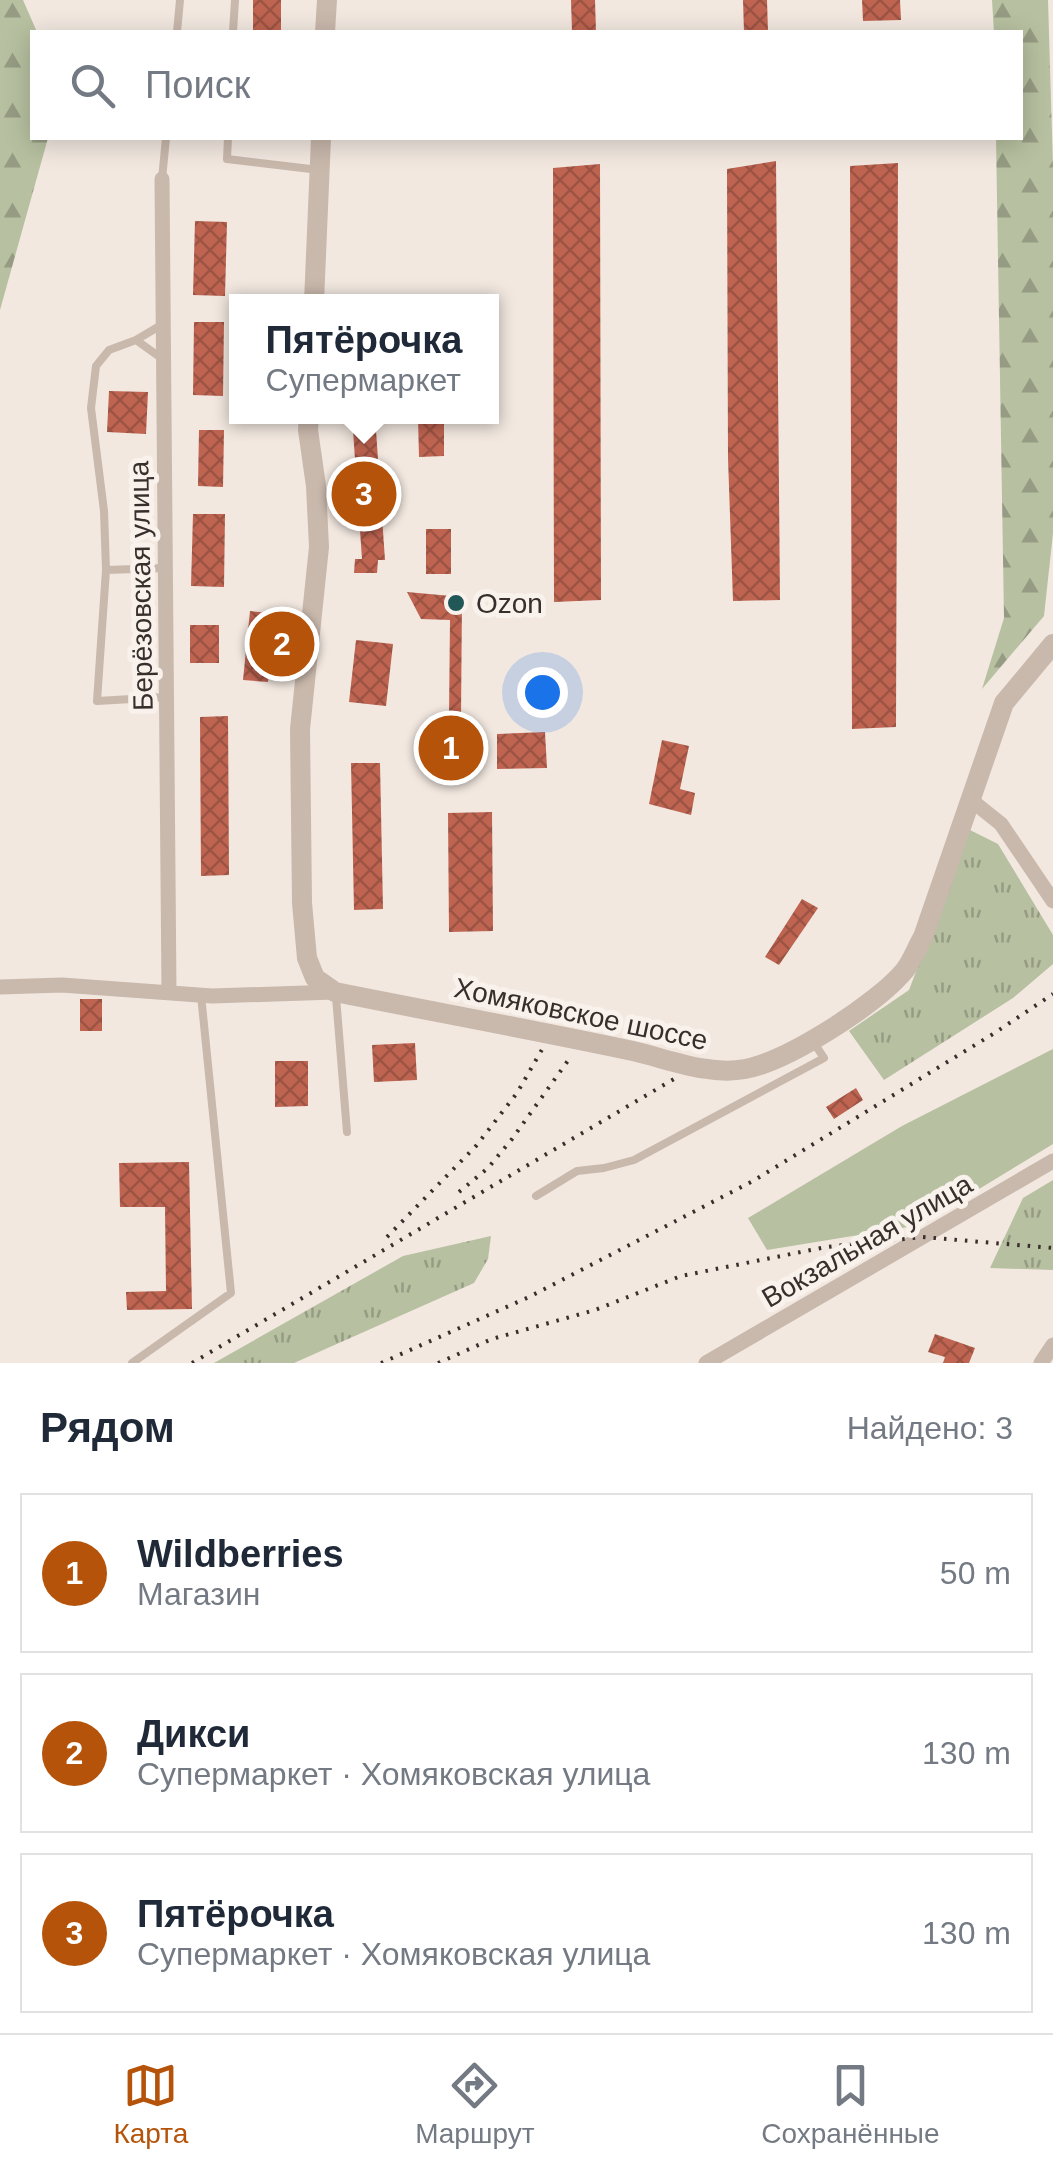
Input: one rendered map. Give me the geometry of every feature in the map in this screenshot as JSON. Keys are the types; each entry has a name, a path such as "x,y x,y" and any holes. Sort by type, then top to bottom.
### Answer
{"street":[{"path":"326,30 327,0"},
{"path":"314,294 321,140"},
{"name":"Берёзовская улица","path":"162,179 169,992"},
{"path":"308,424 319,547 300,729 302,903 307,958 314,978 335,992"},
{"name":"Хомяковское шоссе","path":"335,992 716,1070 742,1070 772,1062 873,1000 906,969 922,937 1004,703 1053,644"},
{"path":"971,800 1001,824 1053,900"},
{"path":"0,987 62,984 200,995 335,992"},
{"name":"Вокзальная улица","path":"706,1363 1053,1161"},
{"path":"1041,1363 1053,1345"}],"lane":[{"path":"176,30 180,0"},
{"path":"233,30 235,0"},
{"path":"162,179 166,140"},
{"path":"228,140 227,159 319,170"},
{"path":"163,324 109,350 96,366 91,408 104,511 106,570 97,701 167,697"},
{"path":"136,340 164,360"},
{"path":"106,570 166,568"},
{"path":"335,992 347,1132"},
{"path":"132,1363 231,1293 200,995"},
{"path":"536,1196 577,1171 634,1160 824,1058 812,1039"}],"green space":[{"path":"0,0 23,0 36,30 30,30 30,140 47,140 0,310"},
{"path":"992,0 1048,0 1053,166 1053,533 1044,616 982,689 1004,618 996,140 1023,140 1023,30 994,30"},
{"path":"970,830 998,844 1053,935 1053,964 1013,998 884,1080 849,1031 909,990"},
{"path":"1053,1049 1053,1144 920,1225 767,1250 748,1218 902,1126"},
{"path":"1053,1180 1053,1270 990,1268 1023,1198"},
{"path":"491,1236 488,1259 474,1283 294,1363 214,1363 403,1256"}],"building":[{"path":"253,0 281,0 281,30 253,30"},
{"path":"571,0 595,0 596,30 572,30"},
{"path":"743,0 767,0 768,30 744,30"},
{"path":"862,0 900,0 901,20 863,21"},
{"path":"776,161 780,600 733,601 728,458 727,169"},
{"path":"898,163 896,727 852,729 850,166"},
{"path":"600,164 601,600 554,602 553,168"},
{"path":"195,221 227,222 225,296 193,295"},
{"path":"194,322 224,322 223,396 193,395"},
{"path":"109,391 148,392 146,434 107,432"},
{"path":"353,424 376,424 385,560 378,560 377,573 354,573 355,559 362,559"},
{"path":"418,424 444,424 444,456 419,457"},
{"path":"199,430 224,430 223,487 198,486"},
{"path":"193,514 225,514 224,587 191,586"},
{"path":"426,529 451,529 451,574 426,574"},
{"path":"407,592 462,597 461,716 449,715 450,620 421,619"},
{"path":"250,611 298,616 293,667 270,664 268,682 243,680"},
{"path":"190,625 219,625 219,663 190,663"},
{"path":"356,640 393,644 386,706 349,702"},
{"path":"228,716 229,875 201,876 200,717"},
{"path":"545,732 547,768 497,769 497,734"},
{"path":"662,740 689,746 680,789 695,793 691,815 649,804"},
{"path":"351,763 380,763 383,909 354,910"},
{"path":"492,812 493,931 449,932 448,813"},
{"path":"802,899 818,908 779,965 765,957"},
{"path":"80,999 102,999 102,1031 80,1031"},
{"path":"415,1043 417,1080 374,1082 372,1045"},
{"path":"275,1061 308,1061 308,1106 275,1107"},
{"path":"856,1088 863,1100 834,1119 826,1107"},
{"path":"189,1162 192,1309 127,1310 126,1292 166,1291 165,1207 120,1207 119,1163"},
{"path":"935,1334 975,1348 969,1363 943,1363 945,1357 928,1352"}],"railway":[{"path":"381,1363 529,1297 753,1181 1053,994"},
{"path":"387,1237 476,1146 517,1093 544,1046"},
{"path":"459,1192 488,1168 512,1139 572,1055"},
{"path":"192,1363 679,1076"},
{"path":"438,1363 492,1339 595,1310 681,1276 826,1247 923,1237 1053,1248"}],"place":[{"name":"Пятёрочка","path":"364,494"},
{"name":"Ozon","path":"456,603"},
{"name":"Дикси","path":"282,644"},
{"name":"Wildberries","path":"451,748"}]}
